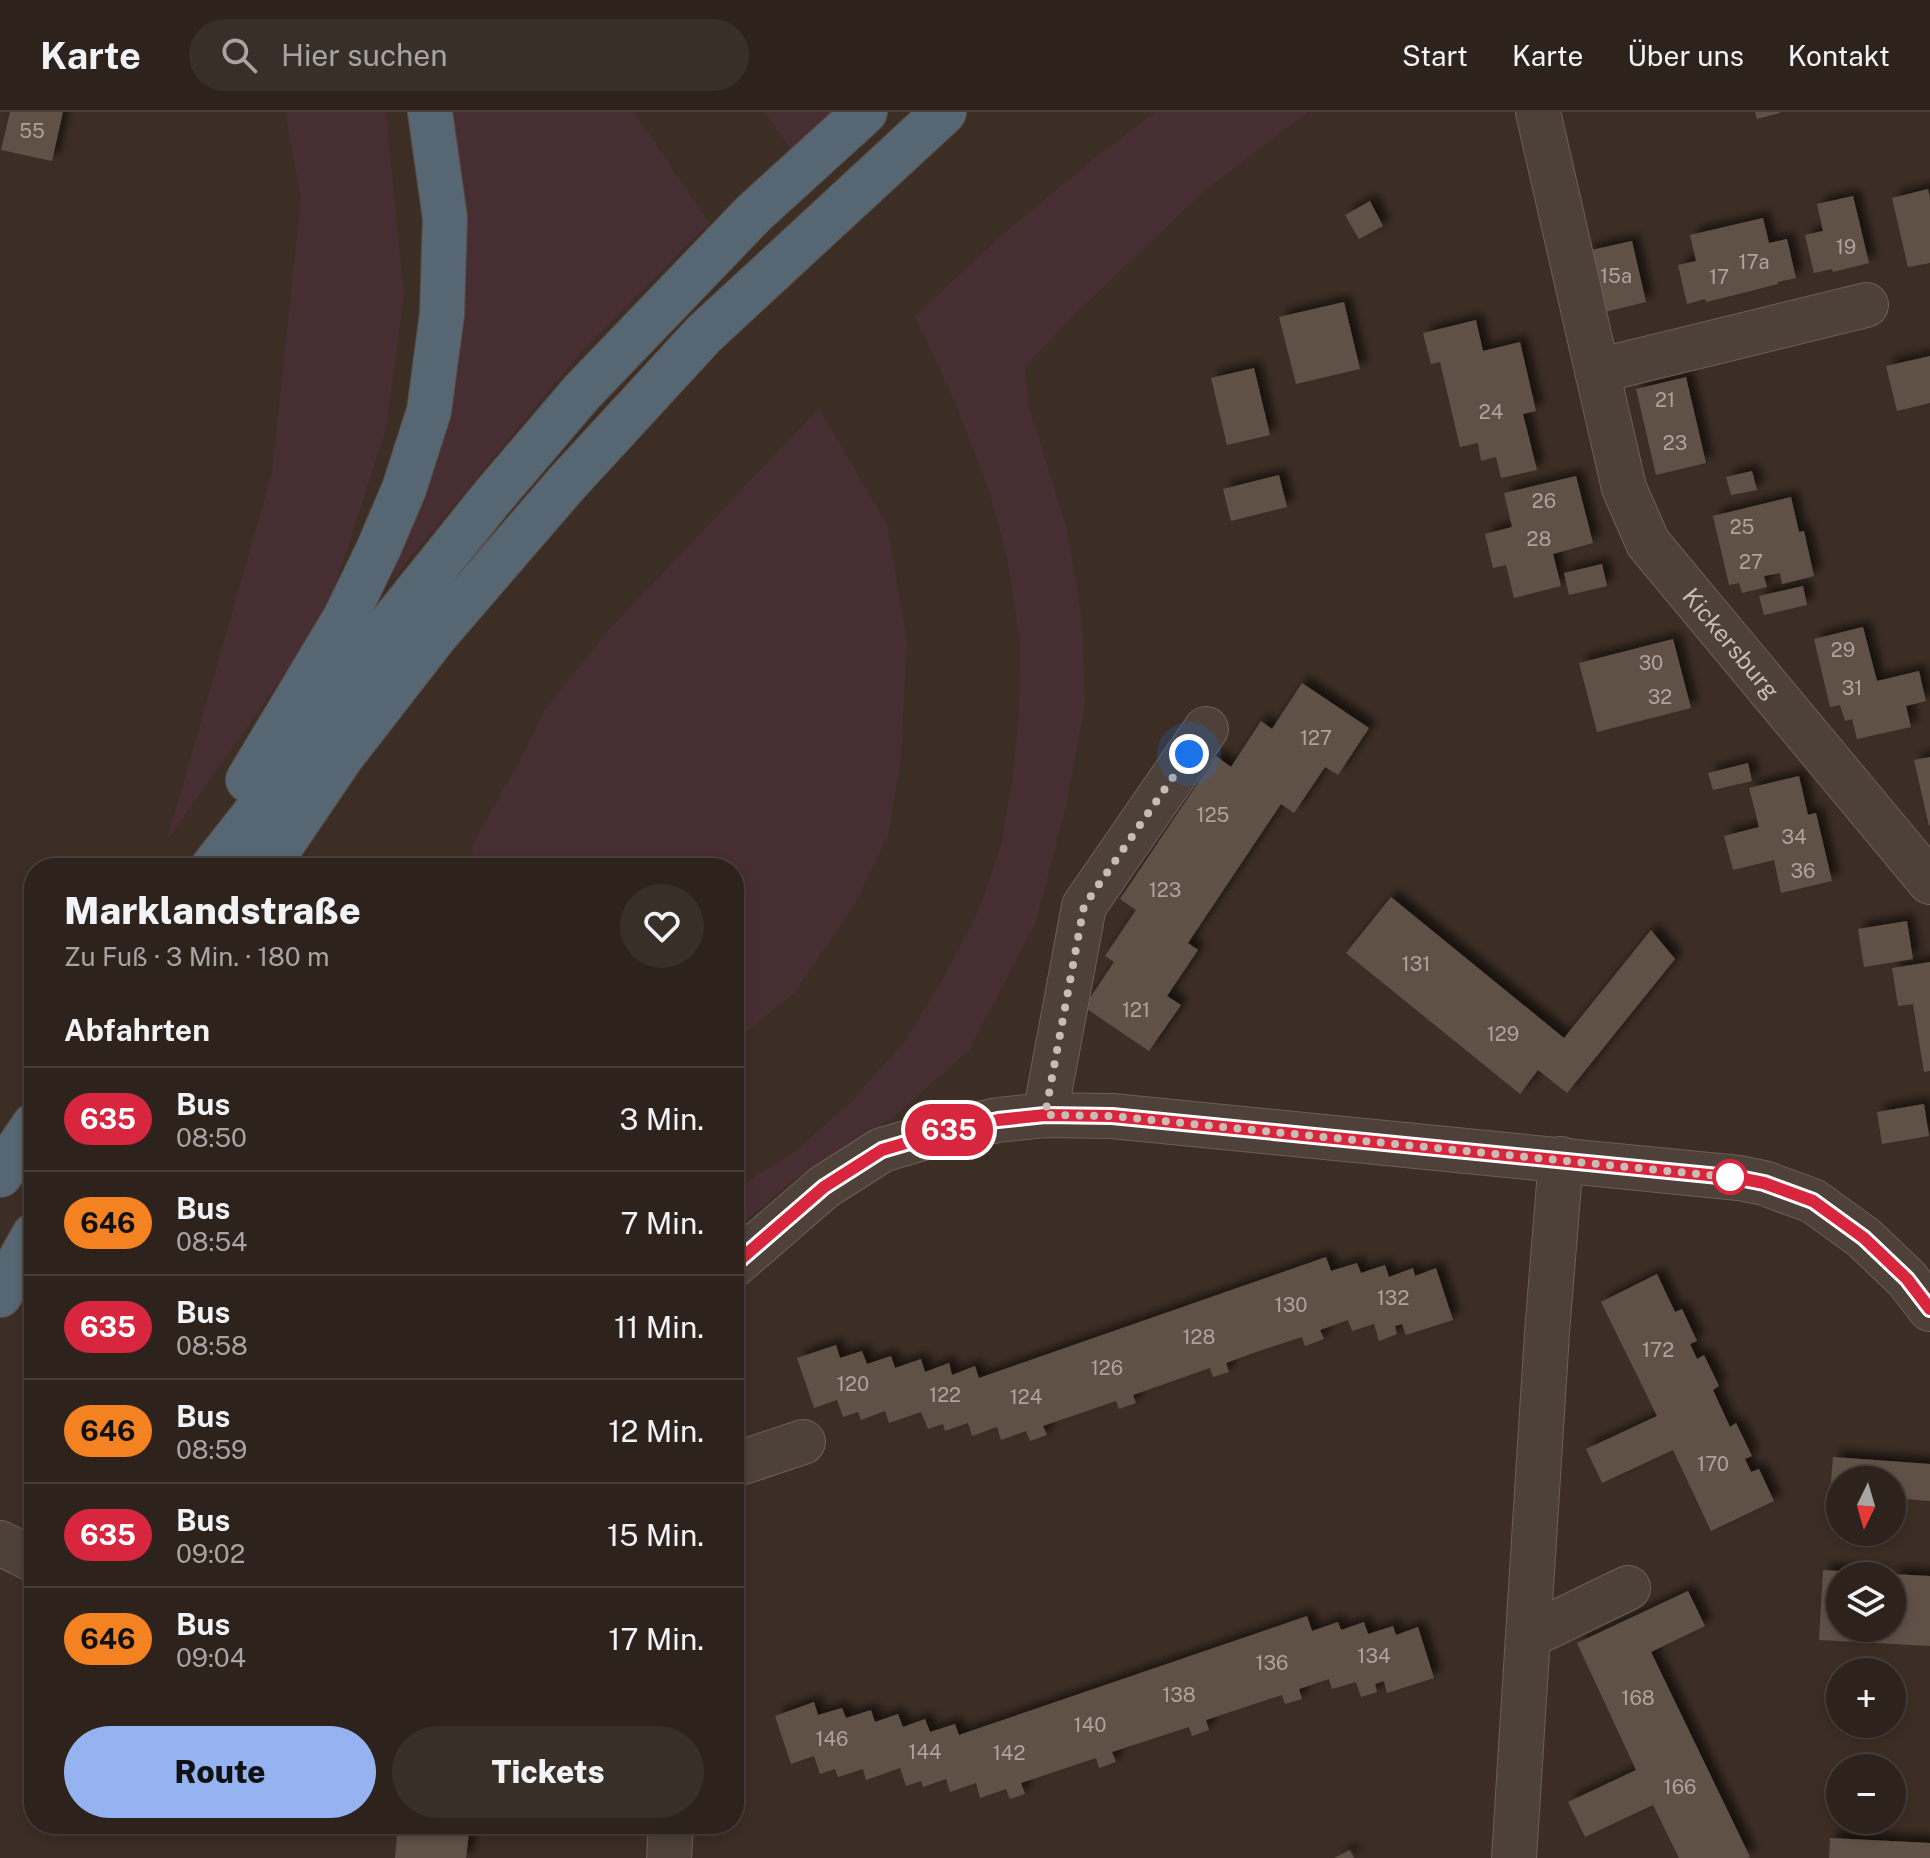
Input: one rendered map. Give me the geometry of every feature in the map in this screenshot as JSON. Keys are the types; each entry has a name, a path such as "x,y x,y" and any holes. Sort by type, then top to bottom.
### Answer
{"highway":[{"path":"201,858 345,618 404,489 429,411 442,314 445,218 430,112"},
{"path":"220,858 275,788 369,651 490,500 582,392 754,213 865,112"},
{"path":"273,858 342,756 436,635 566,484 704,334 944,112"},
{"path":"0,1175 24,1140"},
{"path":"0,1295 24,1253"}],"street":[{"name":"Kickersburg","path":"1538,112 1624,488 1648,543 1930,882"},
{"path":"1597,371 1866,305"},
{"path":"1045,1115 1084,906 1206,729"},
{"path":"744,1256 824,1187 882,1150 998,1120 1045,1115 1112,1116 1561,1159 1764,1183 1813,1201 1864,1238 1907,1279 1930,1309"},
{"path":"1514,1858 1561,1159"},
{"path":"744,1462 803,1442"},
{"path":"0,1543 24,1555"},
{"path":"1529,1636 1628,1588"},
{"path":"669,1858 670,1834"}],"shaded area":[{"path":"285,112 386,112 404,295 386,429 325,617 167,840 272,472 301,198"},
{"path":"451,112 634,112 709,223 583,350 392,580 423,487"},
{"path":"764,112 843,112 793,152"},
{"path":"1155,112 1308,112 1203,192 1074,315 1025,367 1029,408 1067,529 1082,621 1085,702 1067,803 1036,922 969,1050 894,1117 794,1180 744,1222 744,1183 793,1153 850,1103 905,1041 947,972 980,907 1001,845 1013,775 1019,711 1020,641 1007,558 990,493 958,409 915,316 1002,235"},
{"path":"819,408 887,525 907,640 901,759 888,835 854,906 794,993 744,1034 744,858 471,858 474,842 544,711 607,632"}],"building":[{"path":"10,112 63,112 52,161 1,150"},
{"path":"1755,112 1780,112 1780,113 1757,119"},
{"path":"1928,189 1930,263 1908,267 1892,198"},
{"path":"1853,196 1869,263 1833,272 1832,269 1814,273 1805,235 1823,231 1817,204"},
{"path":"1370,201 1383,226 1359,239 1345,215"},
{"path":"1763,218 1769,243 1787,239 1796,278 1706,302 1705,299 1687,304 1678,265 1696,261 1690,235"},
{"path":"1632,241 1646,302 1601,313 1587,251"},
{"path":"1344,302 1360,369 1296,384 1279,317"},
{"path":"1476,320 1483,351 1520,342 1536,411 1523,414 1537,470 1501,478 1496,457 1481,461 1478,443 1460,447 1440,362 1431,364 1423,333"},
{"path":"1930,356 1930,403 1897,411 1886,366"},
{"path":"1254,368 1270,435 1227,445 1211,378"},
{"path":"1686,377 1706,463 1656,475 1636,389"},
{"path":"1752,471 1757,490 1731,495 1726,477"},
{"path":"1279,475 1287,507 1231,521 1223,489"},
{"path":"1576,476 1593,543 1553,554 1561,586 1514,598 1506,565 1493,568 1485,534 1512,527 1504,493"},
{"path":"1791,497 1799,532 1804,531 1814,576 1782,584 1780,573 1764,576 1767,587 1742,593 1739,583 1729,585 1713,516"},
{"path":"1602,564 1607,586 1569,595 1564,573"},
{"path":"1803,586 1807,605 1764,615 1759,596"},
{"path":"1863,627 1877,681 1919,671 1926,701 1906,706 1911,727 1857,739 1852,719 1845,721 1840,705 1830,707 1814,639"},
{"path":"1673,639 1691,708 1597,732 1579,663"},
{"path":"1302,683 1369,728 1338,775 1325,767 1294,813 1281,804 1188,943 1198,950 1167,996 1181,1005 1149,1051 1084,1007 1114,962 1105,956 1136,910 1120,899 1216,756 1231,767 1261,721 1272,729"},
{"path":"1930,757 1930,825 1929,826 1914,760"},
{"path":"1748,763 1752,781 1713,790 1708,773"},
{"path":"1799,776 1808,815 1816,813 1832,881 1781,893 1774,860 1733,870 1724,836 1759,827 1749,788"},
{"path":"1391,897 1564,1038 1651,930 1675,959 1567,1093 1538,1070 1520,1094 1346,953"},
{"path":"1907,921 1913,959 1864,967 1858,929"},
{"path":"1930,962 1930,1071 1924,1072 1913,1004 1898,1006 1892,968"},
{"path":"1924,1104 1929,1136 1882,1144 1877,1112"},
{"path":"1326,1257 1331,1271 1357,1263 1361,1273 1385,1265 1389,1277 1413,1268 1415,1276 1436,1268 1453,1320 1406,1335 1402,1324 1395,1326 1397,1334 1379,1341 1374,1324 1352,1331 1348,1320 1320,1330 1324,1339 1305,1346 1302,1337 1226,1363 1229,1372 1213,1377 1210,1368 1133,1395 1136,1403 1119,1409 1116,1401 1043,1426 1047,1435 1030,1441 1026,1431 1001,1440 997,1427 972,1436 968,1423 945,1431 943,1424 928,1429 921,1412 889,1423 885,1411 861,1420 858,1412 843,1417 837,1400 814,1408 797,1358 836,1345 840,1358 862,1351 867,1364 891,1356 895,1368 921,1359 925,1372 949,1363 952,1375 975,1366 979,1378"},
{"path":"1657,1274 1675,1312 1682,1309 1697,1341 1690,1344 1697,1359 1704,1355 1719,1386 1713,1390 1730,1427 1736,1423 1752,1456 1745,1459 1751,1472 1759,1469 1774,1501 1711,1531 1673,1450 1602,1483 1586,1449 1657,1416 1601,1302"},
{"path":"1833,1457 1930,1464 1930,1501 1906,1499 1906,1466 1832,1466"},
{"path":"1823,1570 1826,1570 1826,1640 1819,1640"},
{"path":"1906,1575 1930,1576 1930,1646 1856,1642 1906,1642"},
{"path":"1688,1591 1705,1626 1651,1652 1750,1857 1747,1858 1679,1858 1653,1805 1585,1837 1568,1802 1636,1770 1577,1643"},
{"path":"1307,1616 1312,1631 1338,1622 1341,1630 1364,1622 1368,1634 1393,1626 1396,1635 1418,1627 1434,1678 1387,1693 1384,1681 1375,1684 1377,1692 1361,1697 1356,1682 1332,1689 1329,1679 1299,1689 1302,1699 1285,1704 1282,1695 1206,1720 1209,1730 1192,1736 1189,1727 1112,1752 1116,1762 1099,1768 1096,1758 1021,1783 1025,1794 1010,1799 1006,1789 980,1798 976,1783 950,1792 946,1779 923,1787 921,1781 906,1786 900,1768 866,1780 863,1769 838,1777 835,1769 820,1774 814,1756 791,1764 775,1716 814,1702 818,1715 842,1708 846,1718 871,1710 875,1722 898,1714 903,1727 925,1719 930,1732 955,1724 959,1735"},
{"path":"397,1834 469,1834 466,1858 395,1858"},
{"path":"1830,1838 1930,1843 1930,1858 1829,1858"},
{"path":"1350,1850 1354,1858 1334,1858"}],"bus line":[{"name":"635","path":"744,1256 824,1187 882,1150 998,1120 1069,1114 1561,1159 1764,1183 1813,1201 1864,1238 1907,1279 1930,1309"}],"route":[{"path":"1189,754 1084,906 1045,1115 1112,1116 1739,1178 1730,1177"}]}
